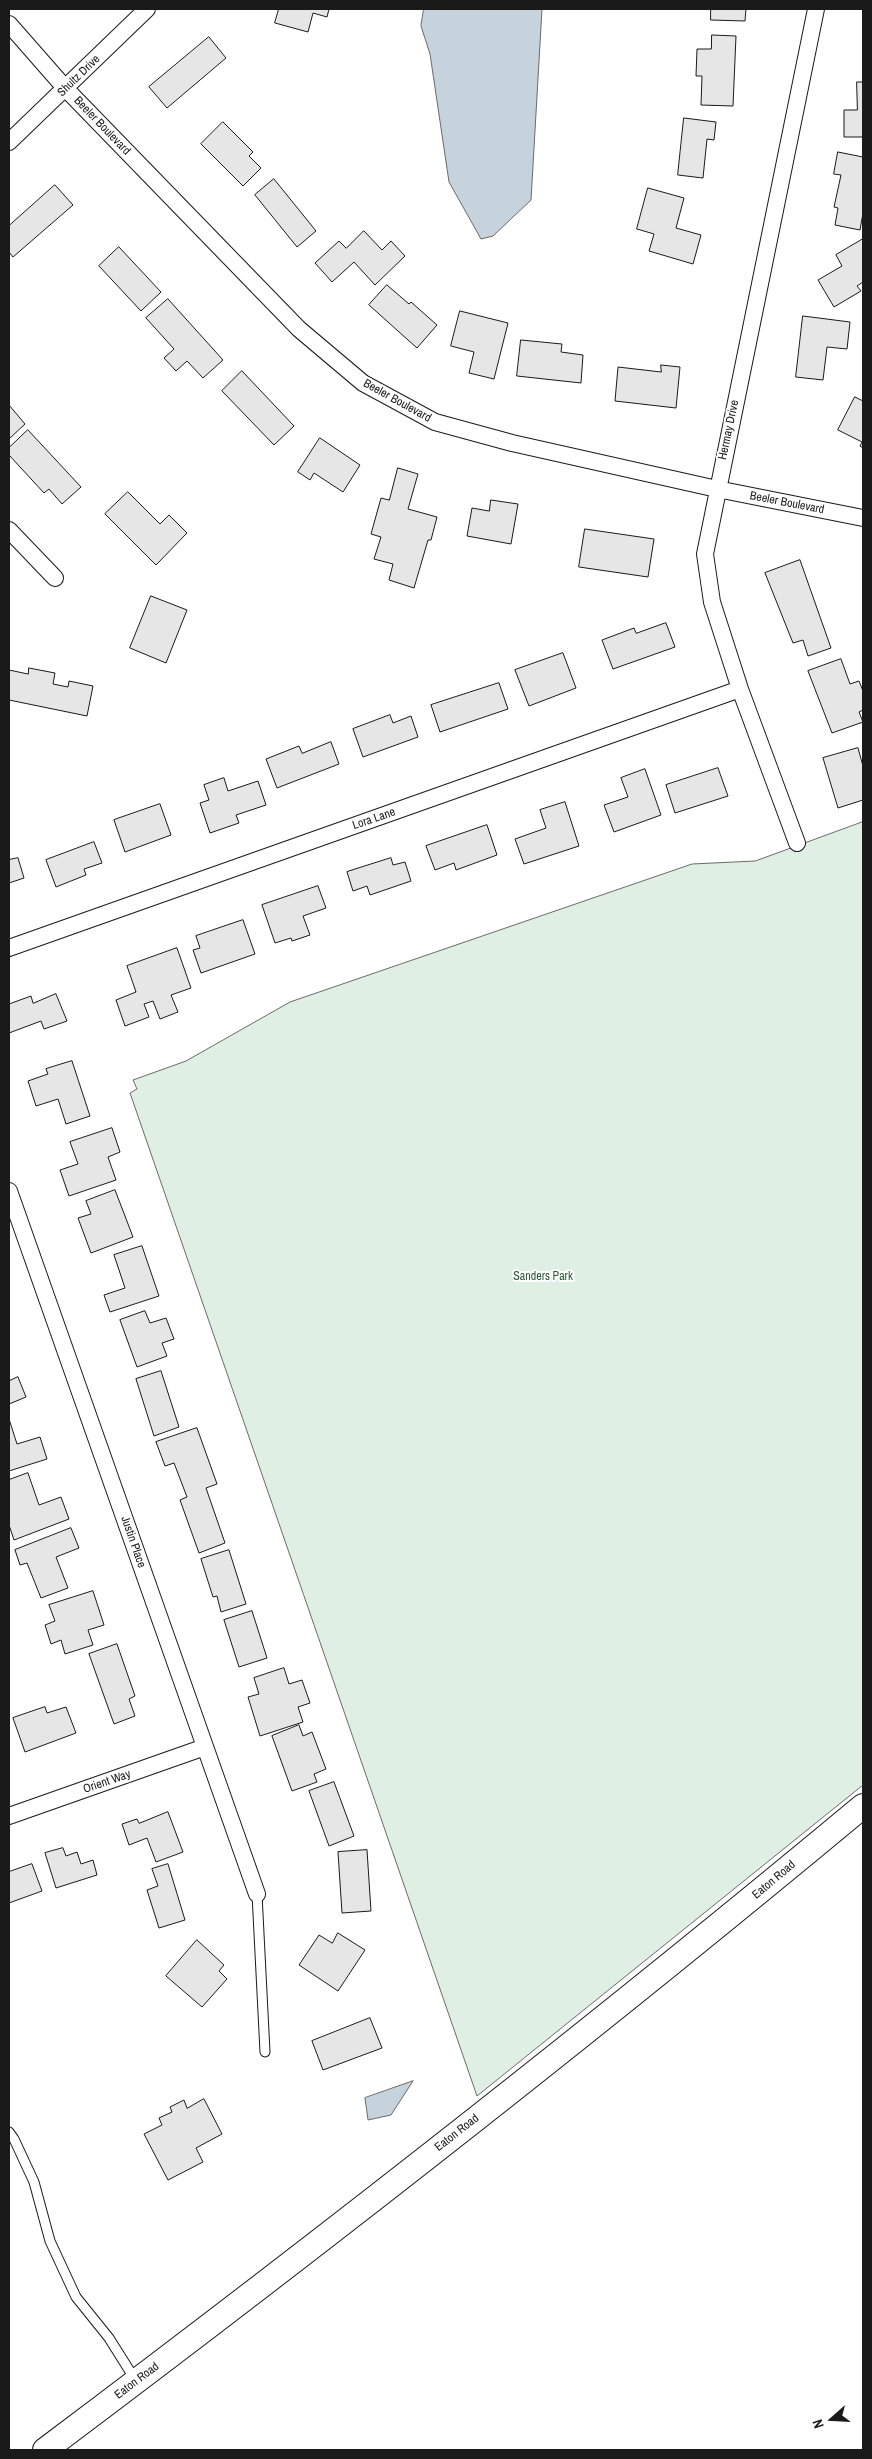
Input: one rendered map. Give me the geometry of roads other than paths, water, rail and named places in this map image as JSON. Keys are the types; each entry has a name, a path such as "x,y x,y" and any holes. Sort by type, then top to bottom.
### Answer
{"street":[{"name":"Shultz Drive","path":"9,142 147,9"},
{"name":"Hermay Drive","path":"797,843 740,689 712,602 705,554 816,9"},
{"name":"Beeler Boulevard","path":"9,24 66,88 299,329 363,383 435,422 512,443 717,489 863,518"},
{"path":"9,530 55,578"},
{"name":"Lora Lane","path":"9,948 740,689"},
{"name":"Justin Place","path":"9,1191 257,1894"},
{"name":"Orient Way","path":"9,1816 206,1747"},
{"name":"Eaton Road","path":"45,2450 137,2381 514,2088 722,1923 863,1806"}],"lane":[{"path":"257,1894 265,2052"},
{"path":"9,2132 34,2182 50,2241 76,2298 109,2338 137,2381"}],"park label":[{"name":"Sanders Park","path":"543,1277"}]}
